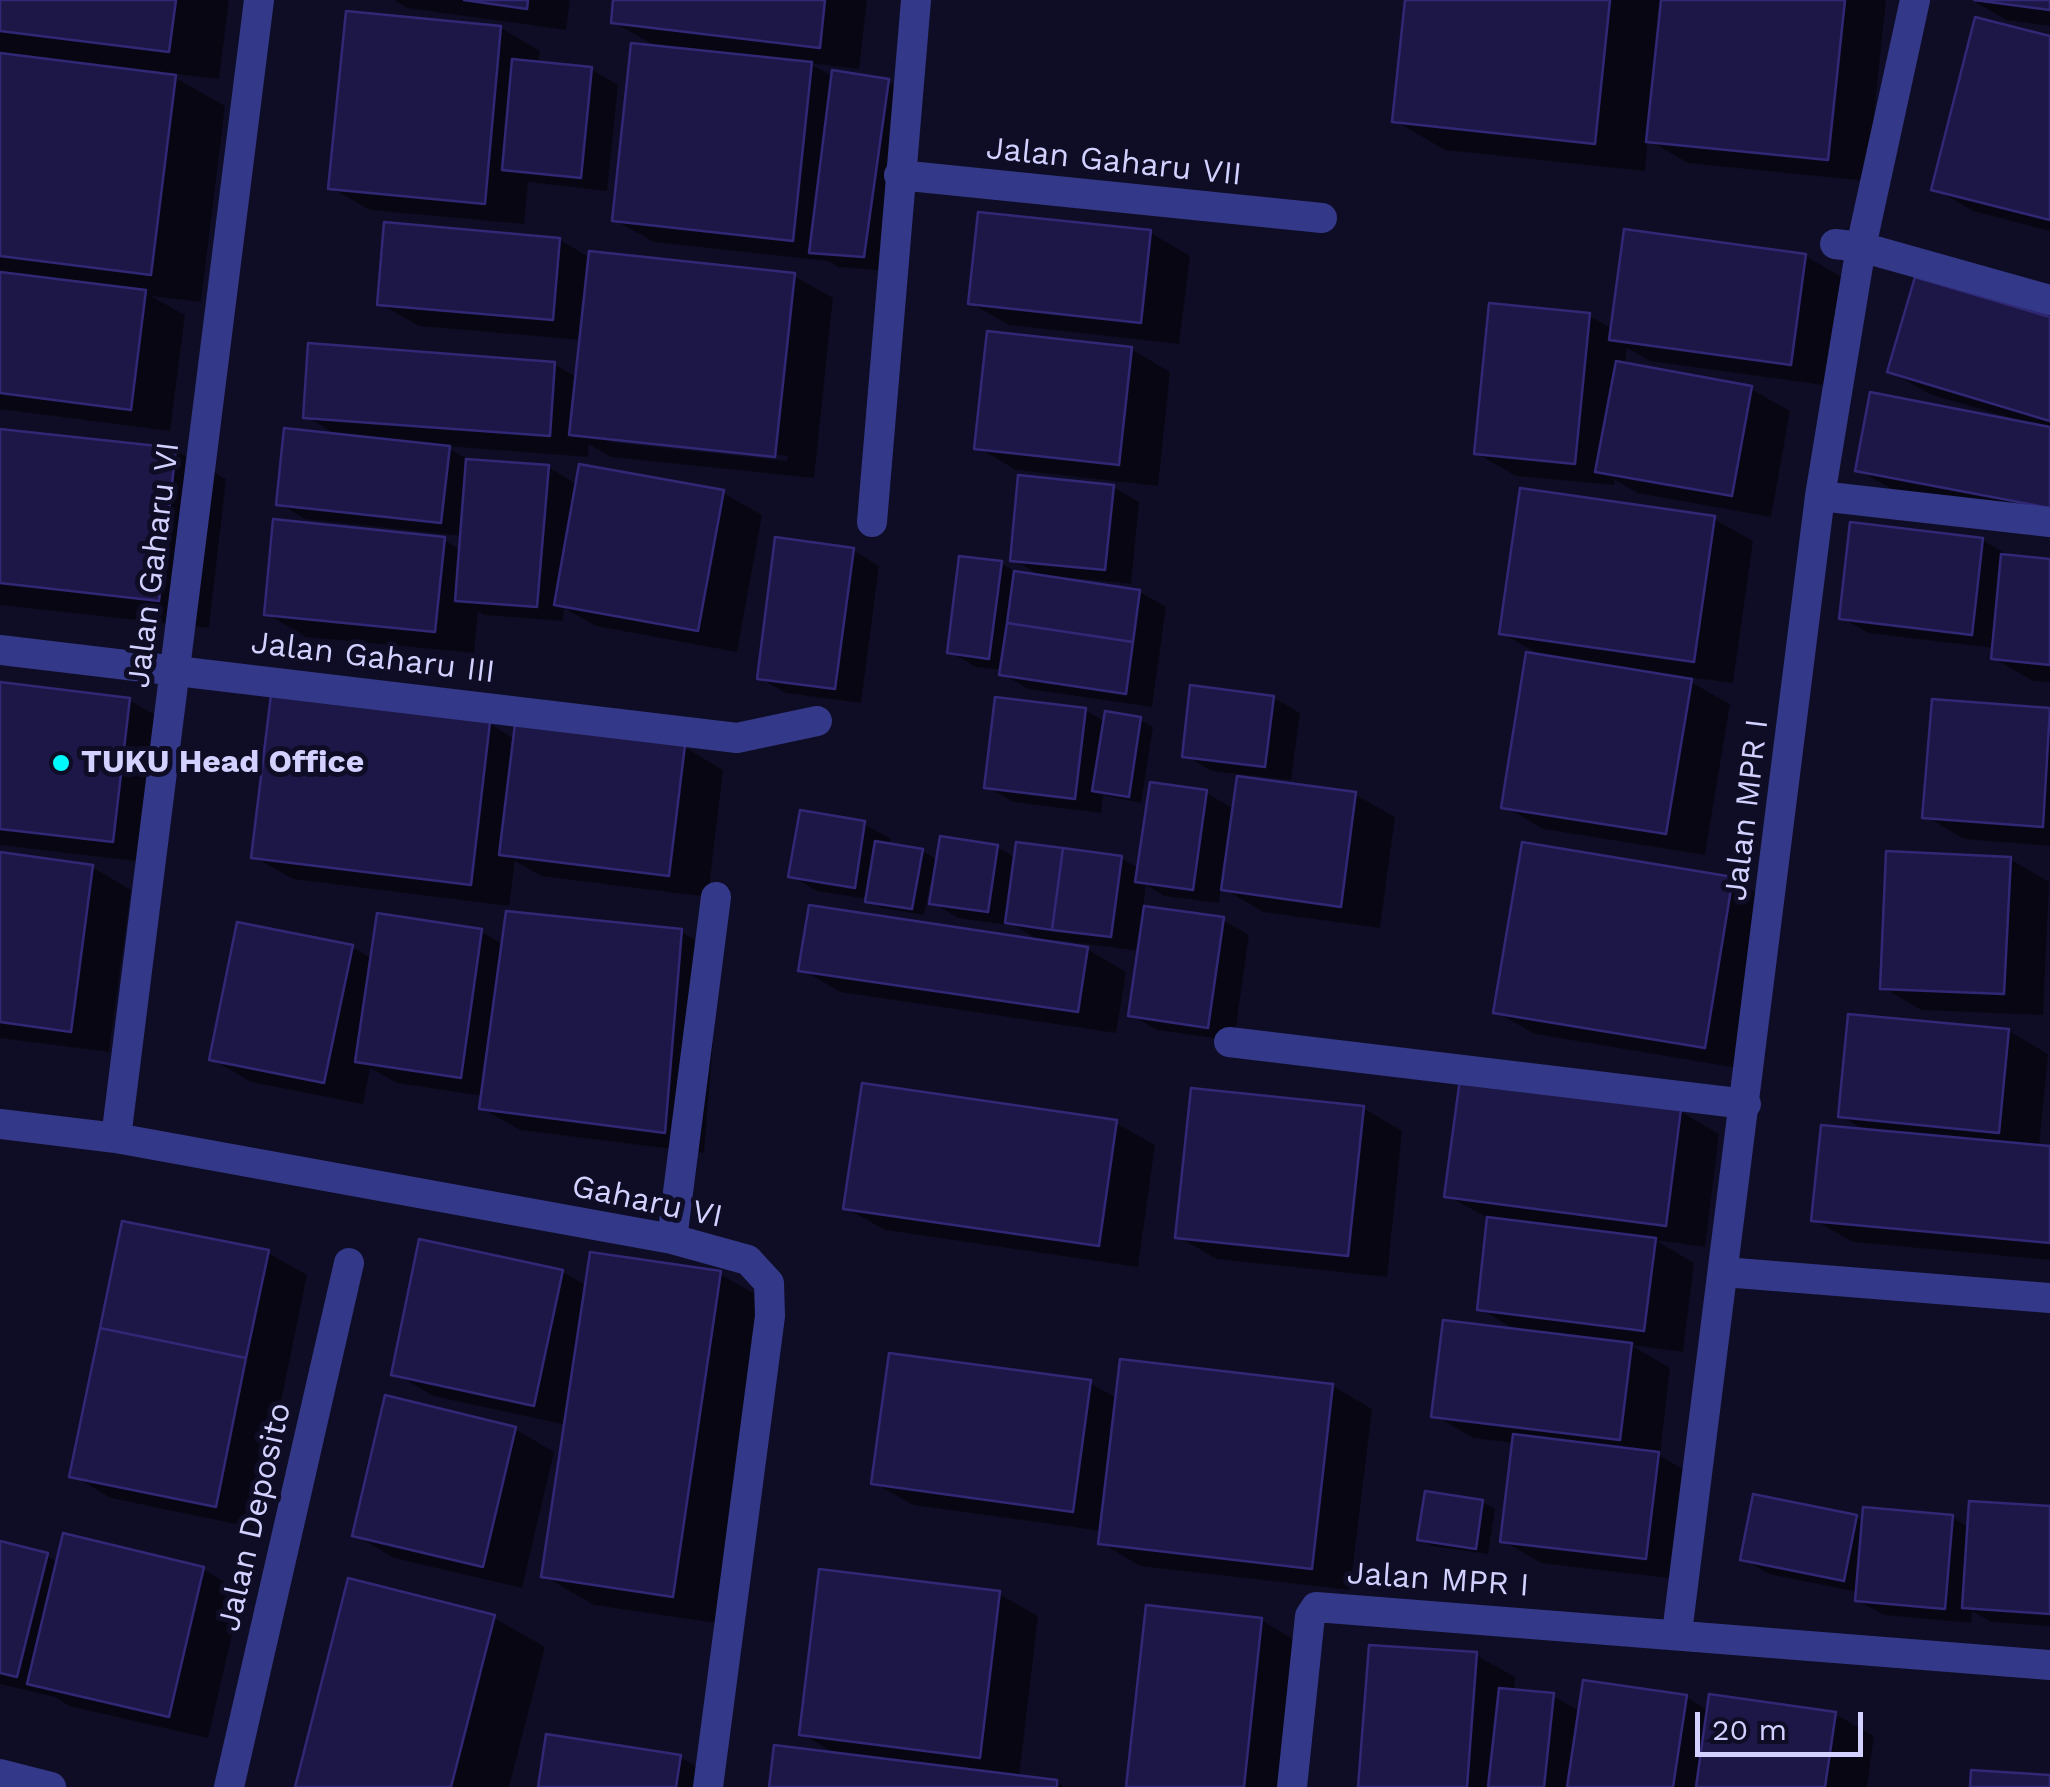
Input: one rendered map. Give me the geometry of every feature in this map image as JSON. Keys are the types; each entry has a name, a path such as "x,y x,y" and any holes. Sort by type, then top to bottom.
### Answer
{"street":[{"name":"Jalan Gaharu VI","path":"116,1138 259,0"},
{"path":"872,522 916,0"},
{"name":"Jalan MPR I","path":"1678,1633 1746,1104 1848,246 1914,0"},
{"name":"Jalan Gaharu VII","path":"900,175 1322,218"},
{"path":"1848,246 2050,300"},
{"path":"1820,496 2050,522"},
{"name":"Jalan Gaharu III","path":"0,650 738,738 816,721"},
{"path":"672,1240 716,897"},
{"path":"1229,1042 1746,1104"},
{"name":"Gaharu VI","path":"0,1124 116,1138 672,1240 748,1260 769,1283 770,1316 708,1787"},
{"name":"Jalan Deposito","path":"229,1787 349,1263"},
{"path":"1724,1272 2050,1298"},
{"name":"Jalan MPR I","path":"1292,1787 1310,1616 1316,1607 2050,1664"},
{"path":"0,1774 51,1787"}],"building":[{"path":"0,0 176,0 169,52 0,31"},
{"path":"464,0 528,0 527,9"},
{"path":"613,0 825,0 820,48 611,23"},
{"path":"1405,0 1610,0 1595,144 1392,122"},
{"path":"1661,0 1845,0 1828,160 1646,142"},
{"path":"1974,0 2050,0 2050,10"},
{"path":"346,11 501,26 485,204 328,189"},
{"path":"1975,17 2050,36 2050,220 1931,190"},
{"path":"631,43 812,62 793,241 612,221"},
{"path":"0,53 176,75 151,275 0,256"},
{"path":"512,59 592,67 581,178 502,170"},
{"path":"832,70 889,79 864,257 809,253"},
{"path":"978,212 1151,230 1141,323 968,304"},
{"path":"384,222 560,238 553,320 377,305"},
{"path":"1624,229 1806,254 1791,365 1609,340"},
{"path":"589,251 795,273 775,457 569,435"},
{"path":"0,272 146,290 131,410 0,393"},
{"path":"1915,277 2050,317 2050,421 1887,372"},
{"path":"1489,303 1590,313 1575,464 1474,454"},
{"path":"987,331 1132,347 1119,465 974,449"},
{"path":"308,343 555,362 550,436 303,418"},
{"path":"1616,361 1752,386 1732,496 1595,472"},
{"path":"1870,392 2050,427 2050,508 1855,471"},
{"path":"284,428 450,446 441,523 276,505"},
{"path":"0,429 176,448 159,601 0,583"},
{"path":"466,459 549,465 537,607 455,601"},
{"path":"579,464 724,490 698,631 554,605"},
{"path":"1018,475 1114,485 1105,570 1010,561"},
{"path":"1520,488 1715,516 1694,662 1499,634"},
{"path":"273,519 445,537 435,632 264,615"},
{"path":"1850,522 1983,538 1972,635 1839,619"},
{"path":"775,537 854,548 835,689 757,679"},
{"path":"2001,554 2050,559 2050,665 1991,659"},
{"path":"959,556 1002,561 989,659 947,653"},
{"path":"1014,571 1140,590 1133,642 1007,623"},
{"path":"1007,623 1133,642 1126,694 999,675"},
{"path":"1526,652 1692,679 1666,834 1501,808"},
{"name":"TUKU Head Office","path":"0,682 130,698 113,842 0,829"},
{"path":"1190,685 1274,696 1265,767 1182,757"},
{"path":"271,695 490,722 471,885 251,858"},
{"path":"995,697 1086,708 1075,799 984,788"},
{"path":"1932,699 2050,708 2043,827 1922,818"},
{"path":"1105,711 1141,717 1129,797 1092,791"},
{"path":"515,724 685,745 669,876 499,855"},
{"path":"1237,776 1356,792 1341,907 1221,890"},
{"path":"1150,782 1207,790 1193,890 1135,882"},
{"path":"800,810 865,821 855,888 788,877"},
{"path":"940,836 998,845 988,912 929,904"},
{"path":"875,841 923,849 912,909 865,902"},
{"path":"1016,842 1063,848 1052,930 1005,923"},
{"path":"1522,842 1733,877 1705,1048 1493,1013"},
{"path":"1063,848 1122,856 1111,937 1052,930"},
{"path":"1886,851 2011,857 2004,994 1880,989"},
{"path":"0,852 93,865 71,1032 0,1022"},
{"path":"809,905 1088,947 1078,1012 798,971"},
{"path":"1144,906 1224,917 1208,1028 1128,1016"},
{"path":"506,911 682,929 665,1133 479,1109"},
{"path":"377,913 482,929 461,1078 355,1062"},
{"path":"237,922 353,945 324,1083 209,1060"},
{"path":"1848,1014 2009,1029 1999,1133 1838,1117"},
{"path":"1460,1079 1681,1109 1666,1226 1444,1197"},
{"path":"862,1083 1117,1120 1099,1246 843,1209"},
{"path":"1191,1088 1364,1106 1348,1256 1175,1238"},
{"path":"1821,1125 2050,1146 2050,1243 1811,1221"},
{"path":"1487,1217 1656,1238 1644,1331 1477,1310"},
{"path":"122,1221 269,1250 246,1358 100,1328"},
{"path":"419,1239 563,1270 534,1406 391,1375"},
{"path":"590,1252 721,1271 673,1597 541,1577"},
{"path":"1443,1320 1632,1343 1620,1440 1431,1417"},
{"path":"100,1328 246,1358 216,1507 69,1477"},
{"path":"889,1353 1091,1380 1073,1512 871,1484"},
{"path":"1120,1359 1333,1384 1312,1569 1098,1544"},
{"path":"385,1395 516,1427 483,1567 352,1536"},
{"path":"1513,1434 1659,1452 1646,1559 1500,1542"},
{"path":"1425,1491 1483,1500 1476,1549 1417,1540"},
{"path":"1753,1494 1857,1515 1844,1581 1740,1560"},
{"path":"1969,1501 2050,1506 2050,1614 1962,1608"},
{"path":"1863,1507 1953,1515 1945,1609 1855,1601"},
{"path":"63,1533 204,1567 169,1717 27,1684"},
{"path":"0,1541 48,1553 17,1677 0,1673"},
{"path":"819,1569 1000,1591 980,1758 799,1735"},
{"path":"348,1578 495,1615 451,1787 295,1787"},
{"path":"1146,1605 1262,1618 1244,1787 1126,1787"},
{"path":"1369,1645 1477,1652 1467,1787 1358,1787"},
{"path":"1583,1680 1687,1695 1673,1787 1567,1787"},
{"path":"1499,1688 1554,1693 1544,1787 1488,1787"},
{"path":"1709,1694 1836,1712 1825,1787 1696,1787"},
{"path":"546,1734 681,1755 676,1787 538,1787"},
{"path":"774,1745 1057,1780 1057,1787 769,1787"},
{"path":"1971,1770 2050,1775 2050,1787 1970,1787"}],"place":[{"name":"TUKU Head Office","path":"61,763"}]}
